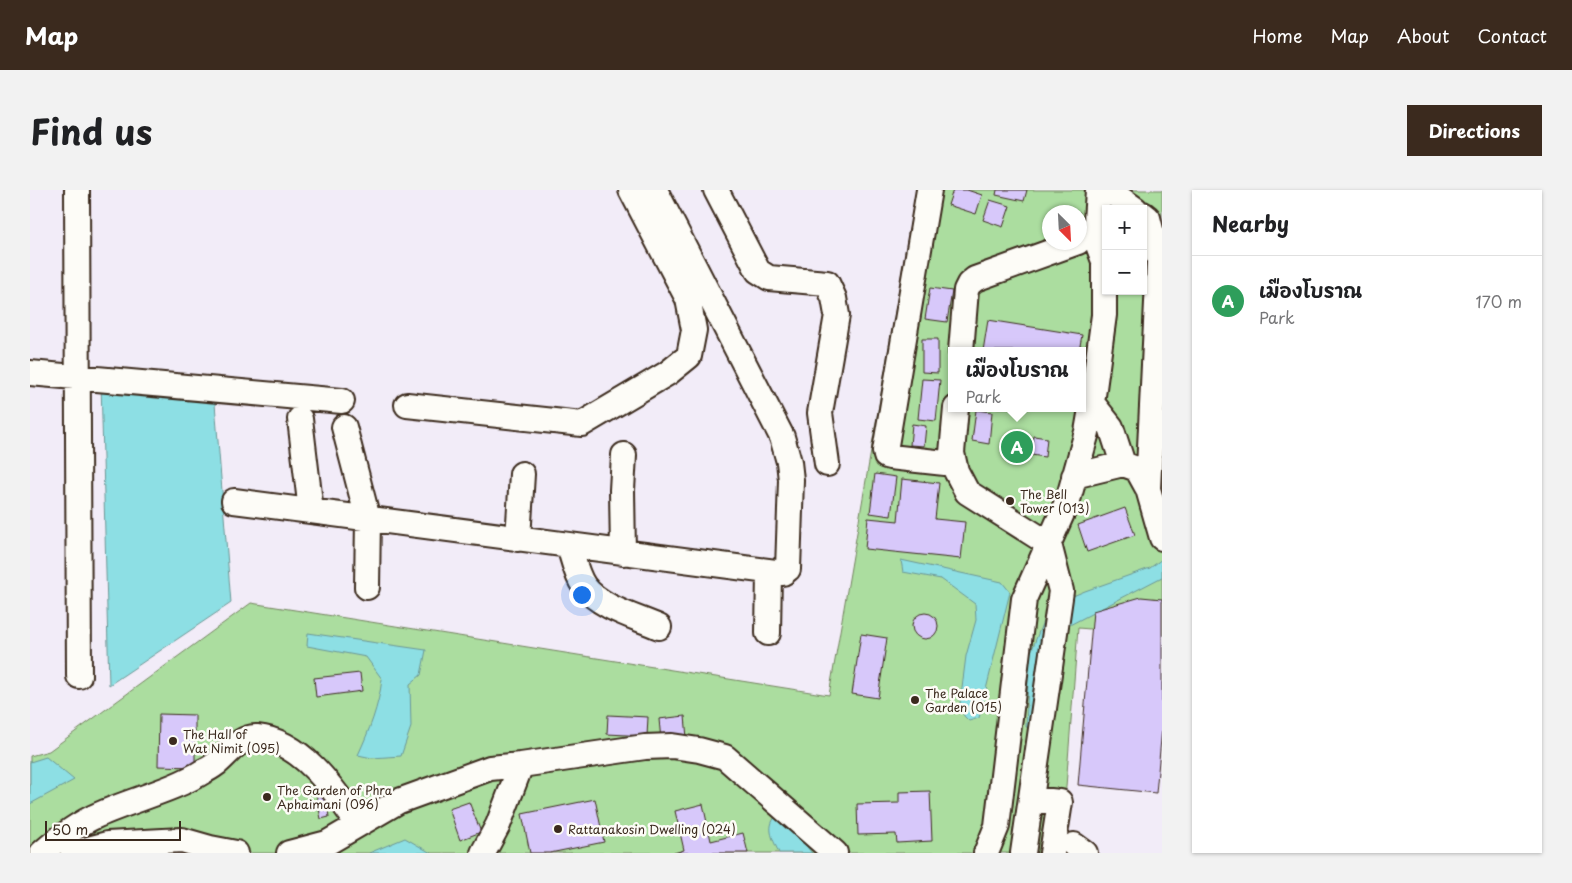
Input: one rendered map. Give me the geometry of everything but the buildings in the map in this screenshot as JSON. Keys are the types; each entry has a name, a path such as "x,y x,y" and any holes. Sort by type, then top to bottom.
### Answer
{"street":[{"path":"77,190 79,377 78,676"},
{"path":"407,405 582,424 668,373 690,356 694,330 688,299 631,190"},
{"path":"234,501 784,574 788,569 791,480 789,462 782,437 655,190"},
{"path":"716,190 758,271 769,278 827,283 834,298 837,315 820,413 827,464"},
{"path":"929,190 886,456 954,464"},
{"path":"1087,229 1098,190"},
{"path":"1108,190 1129,205"},
{"path":"1148,489 1159,261 1152,224"},
{"path":"986,853 997,826 1024,599 1068,500 1087,432 1092,404 1104,315 1104,261 1087,243"},
{"path":"961,347 966,290 969,284 975,279 1056,250"},
{"path":"30,373 342,401"},
{"path":"1092,404 1111,427 1123,464"},
{"path":"956,412 952,453 954,464 966,492 1049,544 1061,591 1023,853"},
{"path":"300,419 311,511"},
{"path":"344,427 368,519 367,587"},
{"path":"623,553 622,490 624,454"},
{"path":"1074,476 1123,464 1137,469 1148,489 1161,528"},
{"path":"518,539 522,474"},
{"path":"568,546 583,585 592,595 602,603 659,627"},
{"path":"768,572 768,633"},
{"path":"42,853 62,836 96,815 200,774 216,764 239,742 256,737 277,741 299,754 336,792 358,824"},
{"path":"289,853 327,843 399,801 490,768 521,766 645,747 672,746 699,750 725,757 835,853"},
{"path":"483,853 498,825 521,766"},
{"path":"1031,799 1060,802 1070,850"},
{"path":"73,853 107,844 182,840 236,853"}],"green space":[{"path":"916,190 1162,190 1162,635 1078,628 1061,853 30,853 30,756 49,751 251,603 829,695"}],"water":[{"path":"101,382 214,391 231,603 109,685"},
{"path":"1162,559 1162,577 1062,629 1049,731 1026,727 1029,657 1049,606 1150,568"},
{"path":"901,560 1002,582 1010,592 979,718 969,721 964,716 960,703 966,656 976,620 975,604 941,579 903,572"},
{"path":"308,633 426,650 421,675 410,684 411,727 401,756 372,758 358,755 379,699 382,679 366,657 307,646"},
{"path":"46,757 74,780 30,804 30,762"},
{"path":"776,816 794,831 812,853 779,853 771,830 771,825"},
{"path":"405,838 431,853 369,853"}],"place":[{"name":"เมืองโบราณ","path":"1017,447"},
{"name":"The Bell Tower (013)","path":"1010,501"},
{"name":"The Palace Garden (015)","path":"915,700"},
{"name":"The Hall of Wat Nimit (095)","path":"173,741"},
{"name":"The Garden of Phra Aphaimani (096)","path":"267,797"},
{"name":"Rattanakosin Dwelling (024)","path":"558,829"}]}
